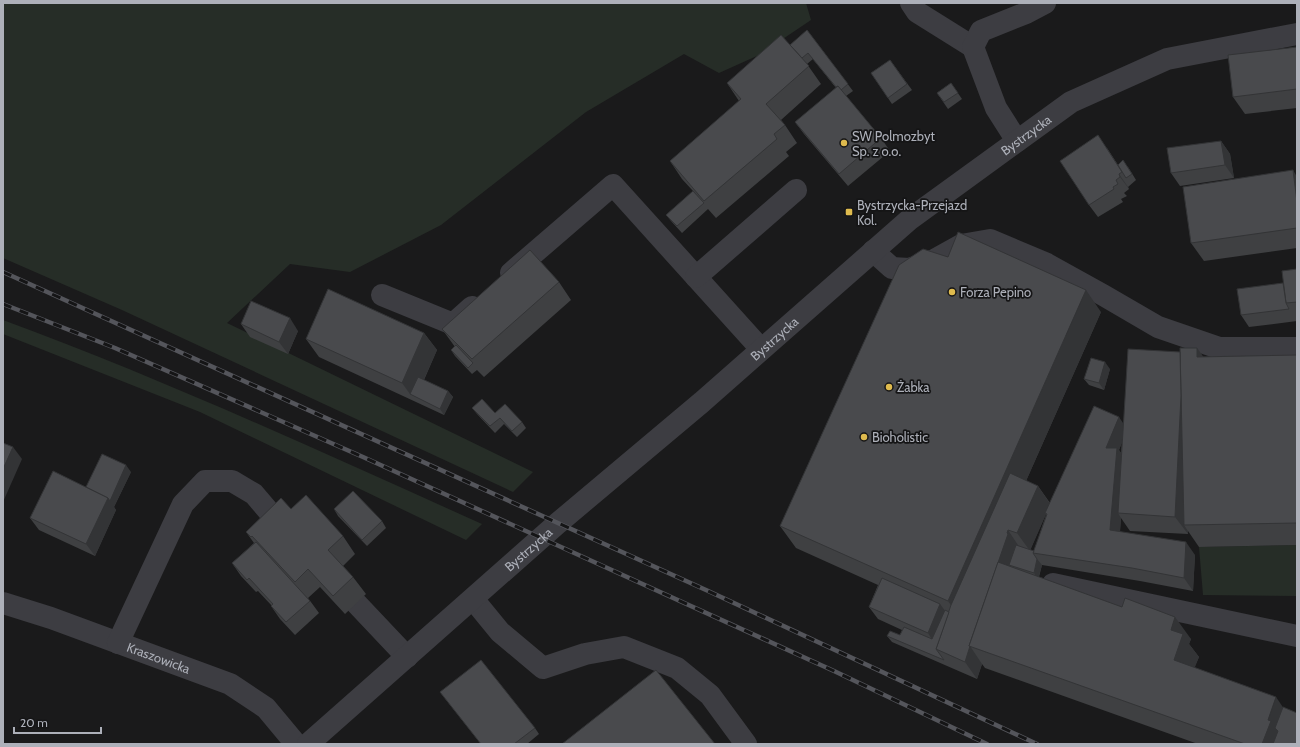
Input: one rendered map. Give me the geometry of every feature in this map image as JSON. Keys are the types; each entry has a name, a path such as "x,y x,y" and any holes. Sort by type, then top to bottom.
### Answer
{"street":[{"path":"911,3 917,12 973,47 996,108 1017,141"},
{"path":"973,47 980,31 1026,13 1045,3"},
{"name":"Bystrzycka","path":"308,744 558,523 702,402 910,219 1071,102 1168,59 1297,34"},
{"path":"382,295 453,324 613,185 761,349"},
{"path":"696,277 796,190"},
{"path":"873,251 892,268 908,269 934,260 961,245 990,240 1047,264 1158,327 1219,348 1297,348"},
{"path":"118,643 183,504 205,481 232,480 254,494 282,527"},
{"path":"1052,584 1297,636"},
{"path":"473,598 500,632 543,668 585,654 624,647 677,668 710,695 746,744"},
{"name":"Kraszowicka","path":"3,603 230,684 266,708 296,744"},
{"path":"356,604 407,657"}],"shaded area":[{"path":"3,3 806,3 811,20 759,55 719,73 684,54 586,112 441,225 350,272 290,264 227,323 533,472 513,492 122,310 3,258"},
{"path":"3,320 185,392 482,524 466,540 200,412 3,334"},
{"path":"1297,545 1297,596 1203,595 1199,547"}],"building":[{"path":"807,30 848,84 841,90 838,86 836,87 808,53 802,58 790,45"},
{"path":"781,35 809,66 766,104 785,125 774,134 777,139 704,201 670,161 741,99 727,83"},
{"path":"1297,47 1297,89 1233,97 1228,55"},
{"path":"890,60 907,84 888,98 871,73"},
{"path":"951,83 958,93 944,102 937,93"},
{"path":"838,86 881,138 839,174 795,122"},
{"path":"1098,135 1122,172 1119,174 1120,177 1116,180 1118,184 1113,187 1114,189 1089,205 1060,161"},
{"path":"1221,141 1225,165 1171,173 1167,148"},
{"path":"1123,160 1132,174 1126,178 1118,165"},
{"path":"1293,170 1297,202 1297,228 1191,243 1183,187"},
{"path":"693,191 704,203 677,226 666,215"},
{"path":"958,232 1086,290 948,601 780,526 899,265 923,249 948,257"},
{"path":"530,250 559,282 472,359 442,329"},
{"path":"1297,269 1297,302 1286,303 1282,271"},
{"path":"1283,283 1286,303 1289,309 1241,315 1237,289"},
{"path":"328,289 424,333 402,383 306,339"},
{"path":"251,301 290,318 279,342 241,324"},
{"path":"456,345 473,363 468,368 451,350"},
{"path":"1180,348 1197,348 1197,357 1297,355 1297,523 1184,525"},
{"path":"1128,349 1180,352 1181,396 1175,517 1118,513"},
{"path":"1091,358 1105,362 1099,383 1084,379"},
{"path":"418,377 448,391 440,409 410,394"},
{"path":"482,399 495,413 505,404 522,422 512,431 500,418 490,426 472,408"},
{"path":"1094,406 1119,417 1106,448 1117,448 1110,530 1186,542 1184,578 1132,568 1033,553 1047,514 1045,513"},
{"path":"3,443 13,447 3,469"},
{"path":"102,454 126,465 110,501 108,498 86,487"},
{"path":"53,471 108,498 86,544 30,518"},
{"path":"1010,473 1038,486 1017,533 1008,530 1008,534 969,646 965,662 936,649 951,605"},
{"path":"353,491 382,521 362,540 334,509"},
{"path":"306,495 343,536 328,550 353,577 333,596 308,569 295,582 252,536 251,537 246,532 281,498 291,509"},
{"path":"256,542 310,601 286,622 271,606 273,604 249,578 247,580 232,563"},
{"path":"1016,545 1034,551 1033,553 1037,559 1034,573 1009,565"},
{"path":"998,562 1122,607 1125,598 1175,617 1171,630 1183,634 1174,660 1276,697 1268,720 1271,721 1262,744 1245,744 969,646"},
{"path":"882,578 940,604 928,633 869,607"},
{"path":"945,610 949,612 936,649 944,660 887,636 890,631 900,635 904,627 932,639"},
{"path":"481,660 535,728 514,744 481,744 440,692"},
{"path":"656,670 715,744 562,744"},
{"path":"1283,707 1297,713 1297,744 1273,744 1278,731 1275,728"}],"railway":[{"path":"3,272 706,590 1037,744"},
{"path":"3,304 115,348 363,457 834,671 987,744"}],"place":[{"name":"SW Polmozbyt Sp. z o.o.","path":"844,143"},
{"name":"Bystrzycka-Przejazd Kol.","path":"849,212"},
{"name":"Forza Pepino","path":"952,292"},
{"name":"Żabka","path":"889,387"},
{"name":"Bioholistic","path":"864,437"}]}
